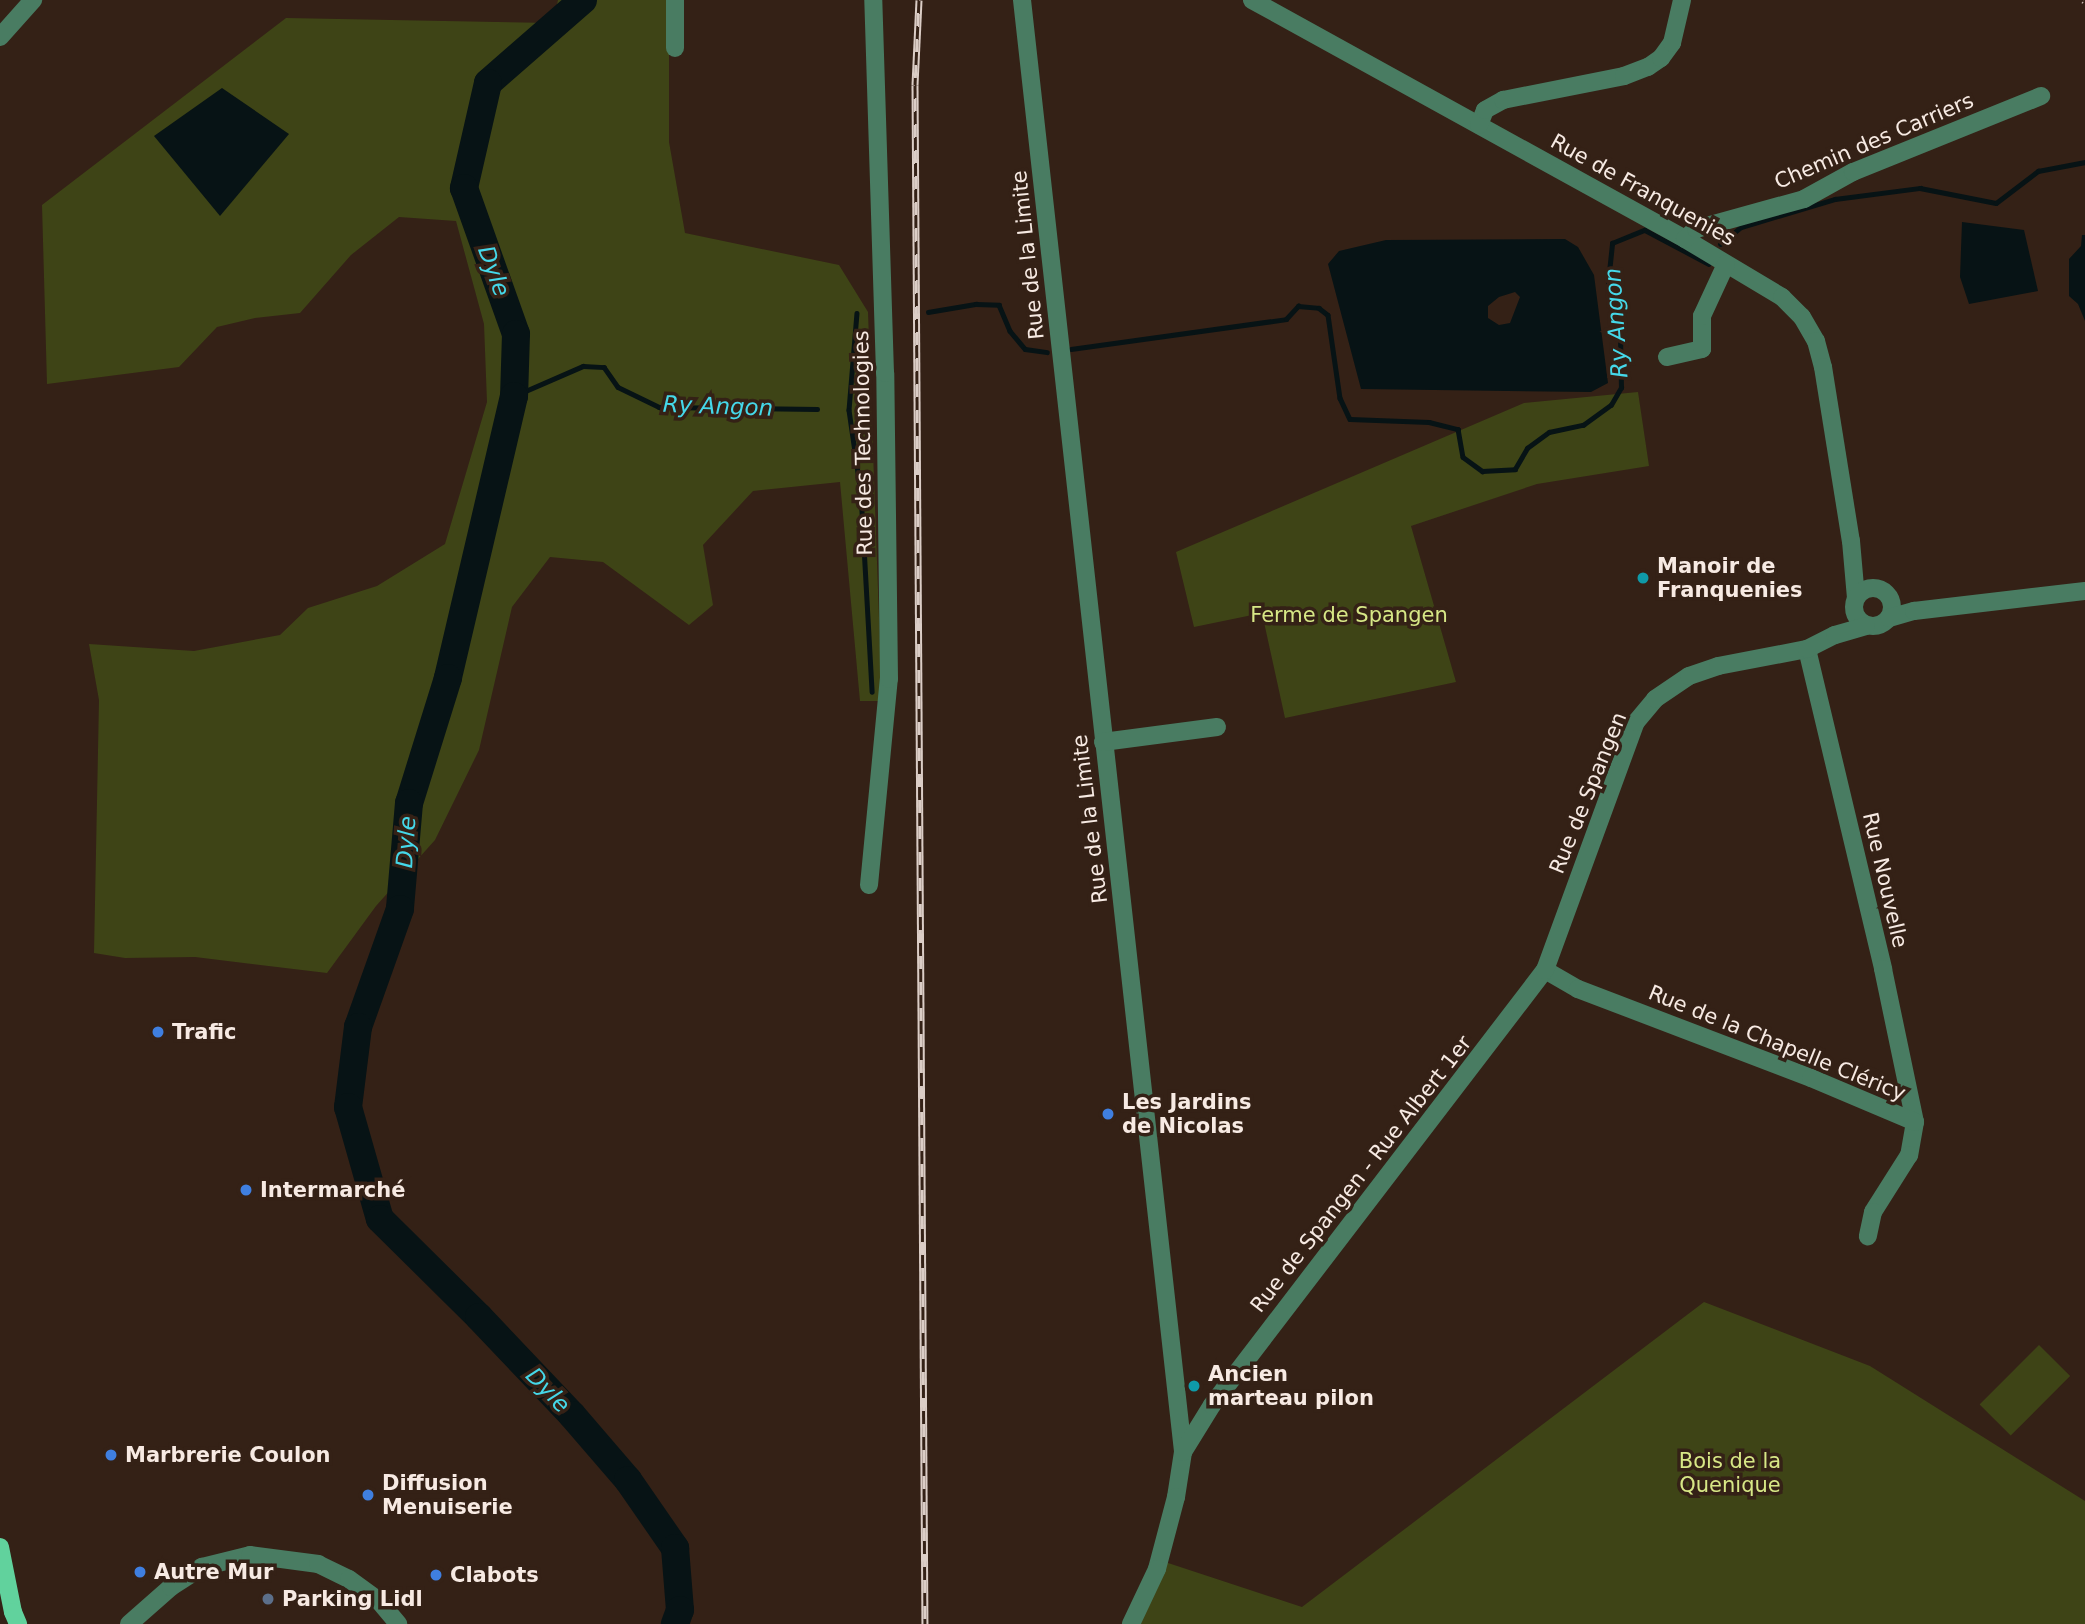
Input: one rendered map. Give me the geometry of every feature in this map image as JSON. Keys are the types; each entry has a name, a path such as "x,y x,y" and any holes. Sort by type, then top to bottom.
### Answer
{"main road":[{"path":"0,1547 18,1624"}],"street":[{"path":"0,37 33,0"},
{"path":"675,0 675,48"},
{"name":"Rue des Technologies","path":"869,885 889,679 885,373 873,0"},
{"name":"Rue de la Limite","path":"1022,0 1183,1452 1177,1497 1157,1569 1131,1624"},
{"name":"Rue de Franquenies","path":"1252,0 1685,239 1782,297 1802,317 1816,341 1823,367 1851,541 1855,605"},
{"path":"1479,125 1485,110 1503,100 1624,76 1648,67 1661,58 1672,43 1682,0"},
{"name":"Chemin des Carriers","path":"1685,239 1696,229 1804,199 1853,172 2041,96"},
{"path":"1667,356 1702,349 1702,316 1726,264"},
{"name":"Rue de Franquenies","path":"1851,541 1884,594"},
{"path":"1914,611 1884,594 1863,591 1855,605 1866,626 1876,627 1889,618 1914,611 2085,591"},
{"path":"1884,594 1892,609 1889,618"},
{"name":"Rue de Spangen","path":"1835,635 1855,605"},
{"name":"Rue de Spangen","path":"1545,970 1636,722 1655,699 1689,676 1718,666 1807,649 1835,635 1866,626"},
{"name":"Rue Nouvelle","path":"1807,649 1883,969 1915,1122"},
{"path":"1104,742 1217,727"},
{"name":"Rue de la Chapelle Cléricy","path":"1545,970 1578,989 1811,1078 1915,1122 1915,1137 1909,1155 1873,1212 1868,1236"},
{"name":"Rue de Spangen - Rue Albert 1er","path":"1183,1452 1212,1405 1545,970"},
{"path":"1179,1404 1212,1405"},
{"path":"129,1624 171,1587 202,1567 250,1555 318,1564 349,1579 379,1601 398,1624"},
{"path":"120,1624 144,1611"}],"green space":[{"path":"558,0 669,0 669,142 685,233 839,265 868,312 882,701 860,701 840,482 753,491 703,545 713,605 689,625 603,562 550,557 512,607 479,750 435,840 376,906 327,973 195,957 125,958 94,953 99,700 89,644 194,651 280,635 308,608 377,586 445,544 487,402 484,324 456,221 399,217 351,255 300,313 255,318 217,327 179,367 47,384 42,205 286,18 553,23"},
{"name":"Ferme de Spangen","path":"1638,392 1649,466 1537,484 1411,526 1456,682 1285,718 1262,613 1194,627 1176,552 1524,403"},
{"name":"Bois de la Quenique","path":"1704,1302 1870,1366 2085,1501 2085,1624 1135,1624 1159,1560 1302,1607"},
{"path":"2039,1345 2070,1376 2011,1436 1980,1404"}],"shaded area":[{"path":"222,88 289,134 220,216 154,136"},
{"path":"1962,222 2024,230 2038,291 1969,304 1960,277"},
{"path":"2082,235 2085,235 2085,321 2078,304 2069,296 2069,259 2081,246"},
{"path":"1565,239 1578,247 1594,275 1608,383 1591,392 1361,389 1328,264 1339,251 1386,240","holes":["1515,292 1520,297 1510,323 1499,325 1488,318 1488,306 1499,297"]}],"waterway":[{"name":"Dyle","path":"583,0 488,83 464,188 516,334 514,396 448,678 409,803 400,909 358,1027 348,1107 380,1219 479,1317 572,1415 628,1480 675,1548 680,1610 675,1624"},
{"name":"Ry Angon","path":"1720,244 1741,227 1835,199 1920,188 1996,203 2038,171 2085,162"},
{"name":"Ry Angon","path":"1071,349 1286,319 1298,306 1319,308 1328,315 1340,398 1350,419 1429,422 1458,429 1463,457 1482,471 1515,469 1527,448 1549,432 1583,425 1611,405 1621,388 1620,336 1608,282 1612,243 1645,230 1709,264"},
{"name":"Ry Angon","path":"928,312 976,304 999,305 1010,331 1025,349 1047,352"},
{"path":"857,313 849,410 861,493 872,692"},
{"name":"Ry Angon","path":"514,396 583,366 604,367 618,387 659,407 817,409"}],"railway":[{"path":"919,0 915,85 925,1624"}],"place":[{"name":"Manoir de Franquenies","path":"1643,578"},
{"name":"Trafic","path":"158,1032"},
{"name":"Les Jardins de Nicolas","path":"1108,1114"},
{"name":"Intermarché","path":"246,1190"},
{"name":"Ancien marteau pilon","path":"1194,1386"},
{"name":"Marbrerie Coulon","path":"111,1455"},
{"name":"Diffusion Menuiserie","path":"368,1495"},
{"name":"Autre Mur","path":"140,1572"},
{"name":"Clabots","path":"436,1575"},
{"name":"Parking Lidl","path":"268,1599"}]}
